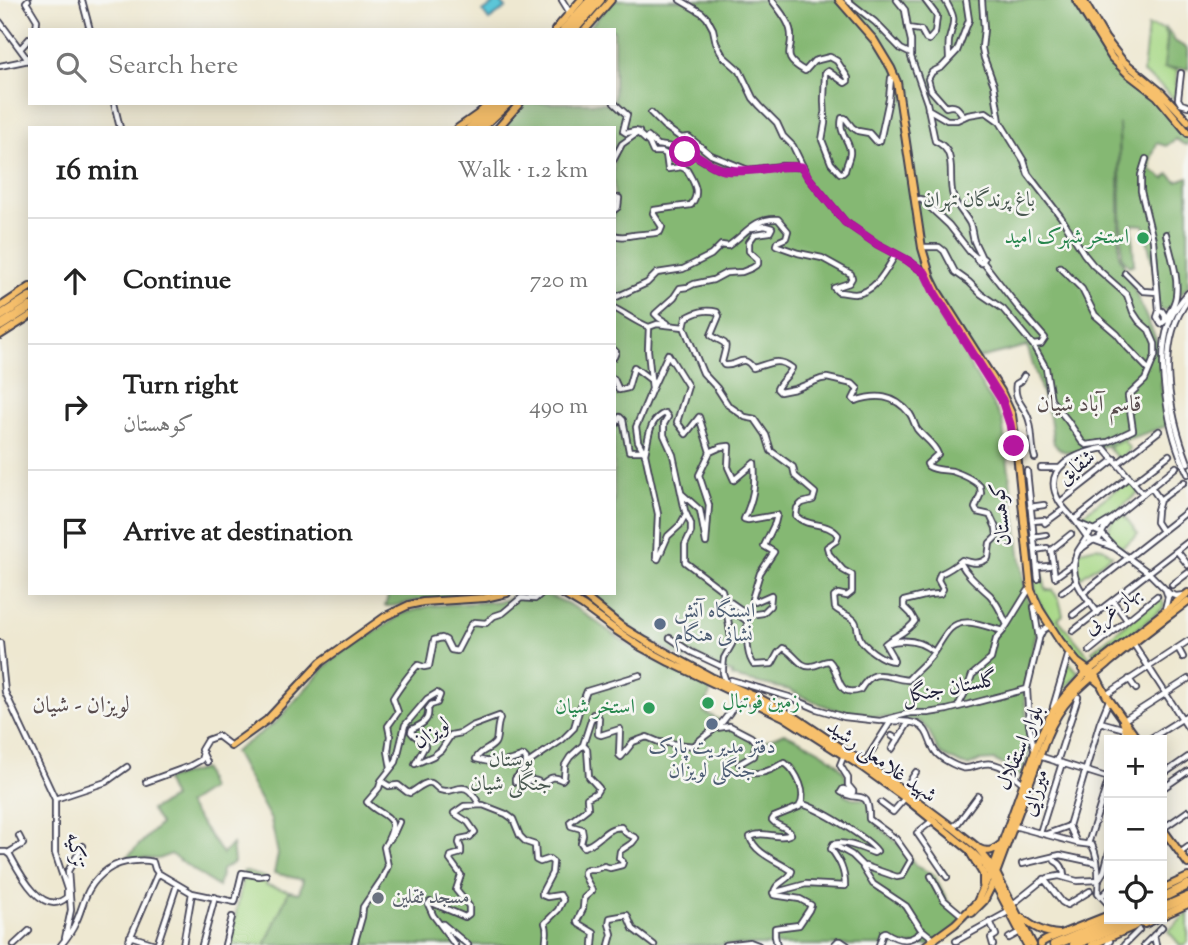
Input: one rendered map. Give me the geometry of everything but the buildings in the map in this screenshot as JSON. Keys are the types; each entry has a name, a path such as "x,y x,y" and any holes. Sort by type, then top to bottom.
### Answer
{"highway":[{"path":"566,28 591,0"},
{"path":"576,28 600,0"},
{"path":"473,126 500,107"},
{"path":"483,126 500,107"},
{"path":"0,316 28,298"},
{"path":"0,326 28,308"},
{"path":"1167,891 1188,885"},
{"path":"1167,909 1188,897"},
{"path":"1054,945 1104,924"},
{"path":"1074,945 1136,925"}],"main road":[{"path":"557,28 581,0"},
{"path":"587,28 611,0"},
{"name":"کوهستان","path":"837,0 870,41 891,78 896,93 918,248 925,273 935,294 1007,401 1024,486 1031,590 1044,617 1069,654"},
{"name":"کوهستان","path":"837,0 874,40 897,82 922,248 931,278 1002,400 1010,424 1028,591 1034,607 1069,654 1091,674"},
{"path":"1081,3 1122,60 1141,80 1161,92 1184,117 1188,133"},
{"path":"461,126 489,105"},
{"path":"500,126 518,105"},
{"path":"0,307 28,289"},
{"path":"0,335 28,317"},
{"name":"بلوار استقلال","path":"993,873 1023,783 1052,723 1064,705 1091,674 1188,593"},
{"path":"231,746 267,720 321,662 386,615 409,605 498,595"},
{"name":"شهید غلامعلی رشید","path":"569,595 641,647 784,717 952,827 977,847 1033,945"},
{"name":"شهید غلامعلی رشید","path":"583,595 632,634 713,678 731,683 787,712 904,794 974,853 993,873 1003,899 1014,910 1025,943"},
{"name":"بلوار استقلال","path":"1091,674 1187,604"},
{"path":"1091,674 1127,719 1132,735"},
{"path":"1127,719 1125,729 1130,735"},
{"name":"بلوار استقلال","path":"926,945 934,943 958,926 983,897 1014,826 1037,753"},
{"path":"1167,831 1183,851 1188,864"},
{"path":"977,847 991,851 1002,844"},
{"path":"966,847 983,874 983,897 996,896 1003,899"},
{"path":"1167,890 1188,877"},
{"name":"بلوار استقلال","path":"934,943 983,897"},
{"path":"1167,910 1188,904"},
{"path":"1014,910 1037,929 1061,934"},
{"path":"1041,945 1043,941 1104,916"},
{"path":"1092,945 1136,925"}],"street":[{"path":"28,0 26,2 37,20 36,28"},
{"path":"82,0 89,28"},
{"path":"562,0 570,13"},
{"path":"680,0 702,13 710,23 723,57 740,71 753,98 777,123 783,136 793,146 808,177 845,222 925,273"},
{"path":"772,0 791,32 791,61 805,71 814,61 833,58 838,61 848,78 845,83 828,71 824,80 825,123 822,140 831,163 840,173 845,171 850,152 840,125 842,118 856,130 869,133 877,142 880,141 891,78"},
{"path":"847,0 875,22 901,49 911,54"},
{"path":"897,0 905,10 911,54 935,141 944,146 949,155 953,195 971,225 980,259"},
{"path":"908,28 921,30 926,39 933,37 937,16 925,0"},
{"path":"945,0 951,9 954,24 948,44 949,60"},
{"path":"964,117 957,106 946,107 931,89 928,79 932,72 942,67 957,51 969,20 966,0"},
{"path":"925,247 939,247 944,251 955,272 1003,309 1032,345 1046,368 1051,400 1082,442 1086,445 1108,442 1133,430 1128,396 1142,385 1155,356 1155,344 1149,330 1133,312 1127,295 1084,254 1061,217 1028,174 1024,161 1000,122 994,85 982,48 982,0"},
{"path":"0,22 3,30 28,59"},
{"path":"20,49 28,40"},
{"path":"0,60 2,66 28,60"},
{"path":"1181,73 1178,99 1181,104 1188,106"},
{"path":"114,105 120,126"},
{"path":"616,105 627,115 623,131 638,131 653,152 666,154 668,169 681,167 687,170 697,193 691,205 654,210 653,213 662,227 660,232 625,237 616,235"},
{"path":"928,109 947,121 986,112 1000,122"},
{"path":"651,113 681,138 689,137 711,155 746,169"},
{"path":"616,155 622,144 638,133"},
{"path":"648,137 657,145 672,147 680,153 686,151 725,170 802,167"},
{"path":"1146,159 1141,175 1141,191 1153,240 1159,311 1157,317 1165,326"},
{"path":"915,200 921,199 935,211 980,259 1045,338 1041,344 1032,345"},
{"path":"616,297 647,283 657,272 683,269 711,255 721,244 728,246 749,227 764,220 778,219 788,231 786,238 777,242 778,247 822,258 851,274 849,283 834,288 838,292 860,293 871,288 896,254"},
{"path":"671,325 655,314 680,288 713,280 726,273 742,272 758,264 758,259 748,251 749,242 755,234 770,232 772,228 761,226 747,230"},
{"path":"1166,234 1177,295 1167,313 1165,326 1164,353 1169,416 1188,474"},
{"path":"1060,267 1082,289 1094,315 1117,334 1149,370"},
{"path":"1125,273 1143,291 1157,292"},
{"path":"1165,326 1175,310 1185,302 1188,293"},
{"path":"616,309 649,327 657,324 684,327"},
{"path":"1159,311 1167,313"},
{"path":"697,312 717,312 719,316 711,335 725,342 722,362 724,365 743,360 748,361 753,368 771,361 787,364 792,368 779,385 780,392 827,378 857,387 853,399 855,401 870,396 893,399 909,413 917,428 935,447 938,454 928,466 934,470 954,471 980,486 981,494 975,508 978,512 990,515 997,536 990,543 988,558 981,564 962,560 940,574 938,580 943,589 940,594 904,601 904,607 915,621 910,628 884,644 894,661 887,661 859,639 857,624 835,608 834,597 838,594 846,596 852,592 853,583 852,575 843,570 829,554 827,547 838,535 834,529 803,522 796,516 797,508 802,503 813,500 815,493 795,477 793,467 771,451 766,435 755,419 745,417 728,405 703,373 684,327 685,318 697,312"},
{"path":"649,327 648,350 652,389"},
{"path":"686,513 680,525 668,536 658,559 658,514 645,452 638,441 636,427 668,354 688,386 677,422 686,434 699,417 710,452"},
{"path":"616,383 620,390 628,388 634,367 651,380"},
{"path":"1024,376 1016,384 1015,394 1030,422 1030,452 1035,458"},
{"path":"1007,401 1015,394"},
{"path":"645,452 650,426 660,414 665,413 668,417 664,424 664,435 673,455 691,524 691,532 685,545 685,562 722,590 732,644 724,658 723,670 726,682 731,683"},
{"path":"616,424 620,417 623,420 629,451 645,452"},
{"name":"شقایق","path":"1060,502 1159,432"},
{"path":"681,493 700,510 705,543 709,505 699,475 710,452 729,446 729,467 734,480 754,463 756,479 744,519 777,515 764,546 774,552 760,573 752,599 755,602 771,595 770,606 763,613 750,615 723,597"},
{"path":"1115,548 1087,537 1064,509 1056,493 1059,468 1073,457 1104,448 1143,494"},
{"path":"1181,452 1188,463"},
{"path":"1076,521 1169,455"},
{"path":"1098,612 1076,582 1073,564 1077,551 1091,531 1112,519 1176,467"},
{"path":"1041,468 1059,468"},
{"path":"1027,471 1024,486 1030,507 1038,579"},
{"path":"1162,531 1156,522 1160,500 1184,482"},
{"path":"1151,487 1160,500"},
{"path":"1030,507 1044,505"},
{"path":"1032,521 1045,522 1064,509"},
{"path":"1083,593 1188,511"},
{"path":"1077,551 1101,537 1112,519"},
{"path":"1076,521 1101,533 1166,590 1176,596 1188,593"},
{"path":"1072,534 1051,550 1055,578 1073,564"},
{"path":"1033,537 1046,535"},
{"path":"1073,631 1188,542"},
{"path":"1035,550 1047,548"},
{"path":"1177,551 1188,565"},
{"path":"960,562 974,583 991,596 1000,608 1007,625"},
{"path":"1037,567 1049,566"},
{"path":"1172,585 1188,573"},
{"path":"1062,592 1076,582"},
{"path":"1165,611 1168,597 1166,590"},
{"path":"957,707 972,675 991,659 996,639 1028,591"},
{"path":"387,842 390,820 368,802 391,769 388,726 398,712 393,698 415,667 429,666 434,640 442,638 451,650 457,651 474,622 486,623 521,598 535,598 539,595"},
{"name":"بهار غربی","path":"1089,651 1157,596"},
{"path":"1113,601 1127,620"},
{"path":"1073,615 1090,602"},
{"path":"726,606 747,621 748,654 754,664 772,664 783,648 789,650 803,666 811,667 829,660 835,666 838,682 843,688 853,692 860,690 871,676 881,673 908,680 918,668 929,661 950,629 960,622 1003,631"},
{"path":"1034,607 1039,639"},
{"path":"1048,627 1043,630 1039,639 1027,689 1029,724 1037,753 1104,777"},
{"path":"670,638 723,670"},
{"path":"884,644 913,641 934,652"},
{"path":"1077,843 1069,825 1108,697 1129,679 1188,641"},
{"path":"0,643 5,692 55,799 106,782 127,767"},
{"path":"1133,643 1188,728"},
{"path":"1178,648 1183,657"},
{"path":"1053,707 1069,654"},
{"path":"713,678 723,670"},
{"path":"640,675 587,691 574,728 562,740 527,763 515,782 531,779 542,784 555,777 562,780 565,765 583,745 593,714 599,718 598,734 620,729 621,757 633,742 647,737 659,742 694,746 732,710 740,695"},
{"path":"1129,679 1136,690"},
{"path":"1127,719 1188,679"},
{"name":"گلستان جنگل","path":"731,683 789,697 844,717 919,725 930,736 934,751 940,756 965,768 994,763 1023,783"},
{"name":"گلستان جنگل","path":"880,720 898,715 938,712 1027,689"},
{"name":"لویزان","path":"391,769 396,762 405,725 427,699 437,693 440,695 439,700 428,709 424,724 411,732 425,746 415,764 441,750 451,735 497,716 500,719 495,729 497,740 478,754 476,759 497,763 510,762 524,756 527,763"},
{"name":"میرزایی","path":"1043,834 1059,762 1078,697"},
{"path":"1156,735 1188,715"},
{"path":"864,764 891,721"},
{"path":"892,749 909,722"},
{"path":"1100,722 1125,729 1123,735"},
{"path":"714,729 730,726 755,741 755,753 739,765 745,772 767,772 782,763 788,764 799,778 802,804 773,818 775,823 791,834 779,836 762,833 750,836 750,841 759,850 793,872 773,893"},
{"path":"207,762 201,750 207,740 218,736 231,746"},
{"path":"892,736 898,740"},
{"path":"583,745 587,749 589,777 599,788 587,798 587,808 570,822 570,826 582,829 584,847 616,827 621,827 636,838 620,851 622,865 587,869 584,872 592,891 584,898 578,921 579,925 594,933 593,945"},
{"path":"146,782 190,766 201,760 203,753"},
{"path":"833,844 852,855 864,867 897,877 902,876 911,860 896,839 869,819 870,807 867,801 860,796 841,792 843,789 854,790 848,785 848,778 840,765 844,755"},
{"path":"1167,772 1188,757"},
{"path":"1167,786 1188,771"},
{"path":"881,803 893,812 916,772"},
{"path":"381,780 389,786 398,785 410,793 428,782 444,790 463,788 474,796 479,804"},
{"path":"1088,844 1104,794"},
{"path":"952,827 978,796"},
{"name":"تزکیه","path":"8,853 36,896 55,904 67,897 67,889 55,853 55,799"},
{"path":"455,945 430,910 428,902 465,917 469,914 469,906 456,890 461,876 450,860 462,850 458,844 460,839 470,837 475,832 468,822 454,813 464,806 479,804 513,819 520,836 535,845 536,860 540,862 549,859 553,862 552,873 542,892 547,897 560,895 563,900 558,910 545,923 548,930 547,945"},
{"path":"802,804 828,816 866,840 877,851 873,853 856,846 833,844"},
{"path":"1167,824 1188,811"},
{"path":"933,820 917,833 947,877"},
{"path":"354,945 363,907 388,866 384,847 399,822"},
{"path":"1043,834 1069,825"},
{"path":"1014,826 1092,845 1099,880 1098,893 1104,900"},
{"path":"0,852 8,853 23,844 19,836"},
{"path":"773,893 806,884 845,886 842,865 831,849 833,844"},
{"path":"62,943 71,911 68,871 83,846"},
{"path":"1022,864 1060,855 1104,863"},
{"path":"1054,856 1055,861 1063,868 1064,876"},
{"path":"62,943 75,925 89,890 112,866 140,860 151,861 158,873 192,893 235,902 242,873 266,875"},
{"path":"864,867 864,872 873,884 906,906 916,924 934,943"},
{"path":"1099,880 1104,872"},
{"path":"127,945 158,873"},
{"path":"931,876 944,900 963,917"},
{"path":"956,941 1014,910 1021,898 1044,879 1064,876 1077,881 1099,880"},
{"path":"1044,879 1067,905 1090,891"},
{"path":"130,936 157,945 177,885"},
{"path":"183,945 192,893"},
{"path":"773,893 776,897 800,899 811,905 799,925 775,928 777,945"},
{"path":"1101,897 1104,894"},
{"path":"202,945 215,897"},
{"path":"608,945 612,934 610,918 627,915 633,929 654,945"},
{"path":"225,945 232,917"},
{"path":"990,921 996,935 991,938 993,945"},
{"path":"439,923 468,945"},
{"path":"1124,945 1136,925"},
{"path":"1144,945 1162,927"},
{"path":"14,945 29,931"},
{"path":"879,945 885,932 908,940 922,931"},
{"path":"1009,939 1020,932"},
{"path":"1154,934 1156,945"},
{"path":"834,945 838,941 847,945"},
{"path":"725,945 750,942 758,945"}],"green space":[{"name":"باغ پرندگان تهران","path":"614,0 1071,0 1120,75 1160,103 1188,139 1188,145 1176,139 1166,146 1157,143 1151,159 1151,170 1165,179 1169,174 1177,181 1188,177 1188,286 1166,311 1157,309 1153,266 1144,225 1132,224 1134,264 1129,266 1122,258 1119,123 1119,255 1158,344 1167,426 1098,448 1063,451 1054,444 1050,418 1027,346 967,361 1002,420 1025,590 1037,630 1024,690 1030,750 1020,777 994,760 979,761 968,766 942,755 929,731 920,722 865,716 834,709 790,690 732,677 732,673 692,653 686,660 638,634 588,595 616,595 616,126 502,126 519,105 616,105 616,28 589,28"},
{"path":"1148,26 1164,29 1167,34 1164,68 1177,70 1175,100 1143,73"},
{"path":"1165,28 1173,40 1188,49 1188,69 1164,68 1168,34 1164,33"},
{"path":"1123,440 1130,449 1119,460 1108,447"},
{"path":"1130,479 1140,492 1103,521 1090,524 1078,518"},
{"path":"1122,512 1138,534 1122,547 1113,541 1108,531 1112,520"},
{"path":"1103,548 1112,555 1077,580 1076,560 1080,551"},
{"path":"1033,571 1042,571 1046,590 1052,590 1059,599 1063,615 1058,619 1094,662 1091,666 1080,661 1045,614 1036,594"},
{"path":"388,595 482,595 417,601 385,606"},
{"name":"بوستان جنگلی شیان","path":"522,595 546,595 569,604 639,651 712,686 704,712 762,742 784,733 829,757 846,778 844,794 854,799 867,799 873,807 874,822 902,847 916,866 934,875 948,902 967,918 932,945 265,945 289,891 299,893 303,880 274,873 278,854 271,820 234,752 276,722 339,655 402,614 429,606 502,601"},
{"path":"1161,597 1164,606 1161,610 1098,659 1092,651"},
{"path":"1068,661 1079,673 1061,693 1060,690"},
{"path":"203,769 210,789 187,804 223,854 232,844 234,862 222,870 218,887 171,854 158,859 126,858 160,824 151,810 173,798 165,780"},
{"path":"244,871 267,878 266,885 289,891 265,945 230,945"},
{"path":"1188,913 1188,942 1180,945 1168,931"}],"water":[{"path":"499,0 506,8 489,20 483,12"}],"place":[{"name":"استخر شهرک امید","path":"1143,238"},
{"name":"ایستگاه آتش نشانی هنگام","path":"660,624"},
{"name":"زمین فوتبال","path":"708,703"},
{"name":"استخر شیان","path":"649,708"},
{"name":"دفتر مدیریت پارک جنگلی لویزان","path":"712,724"},
{"name":"مسجد ثقلین","path":"378,898"}],"district":[{"name":"قاسم آباد شیان","path":"1089,405"},
{"name":"لویزان - شیان","path":"81,706"}],"route":[{"path":"685,152 725,170 802,167 845,222 925,273 935,294 1002,400 1014,446"}]}
